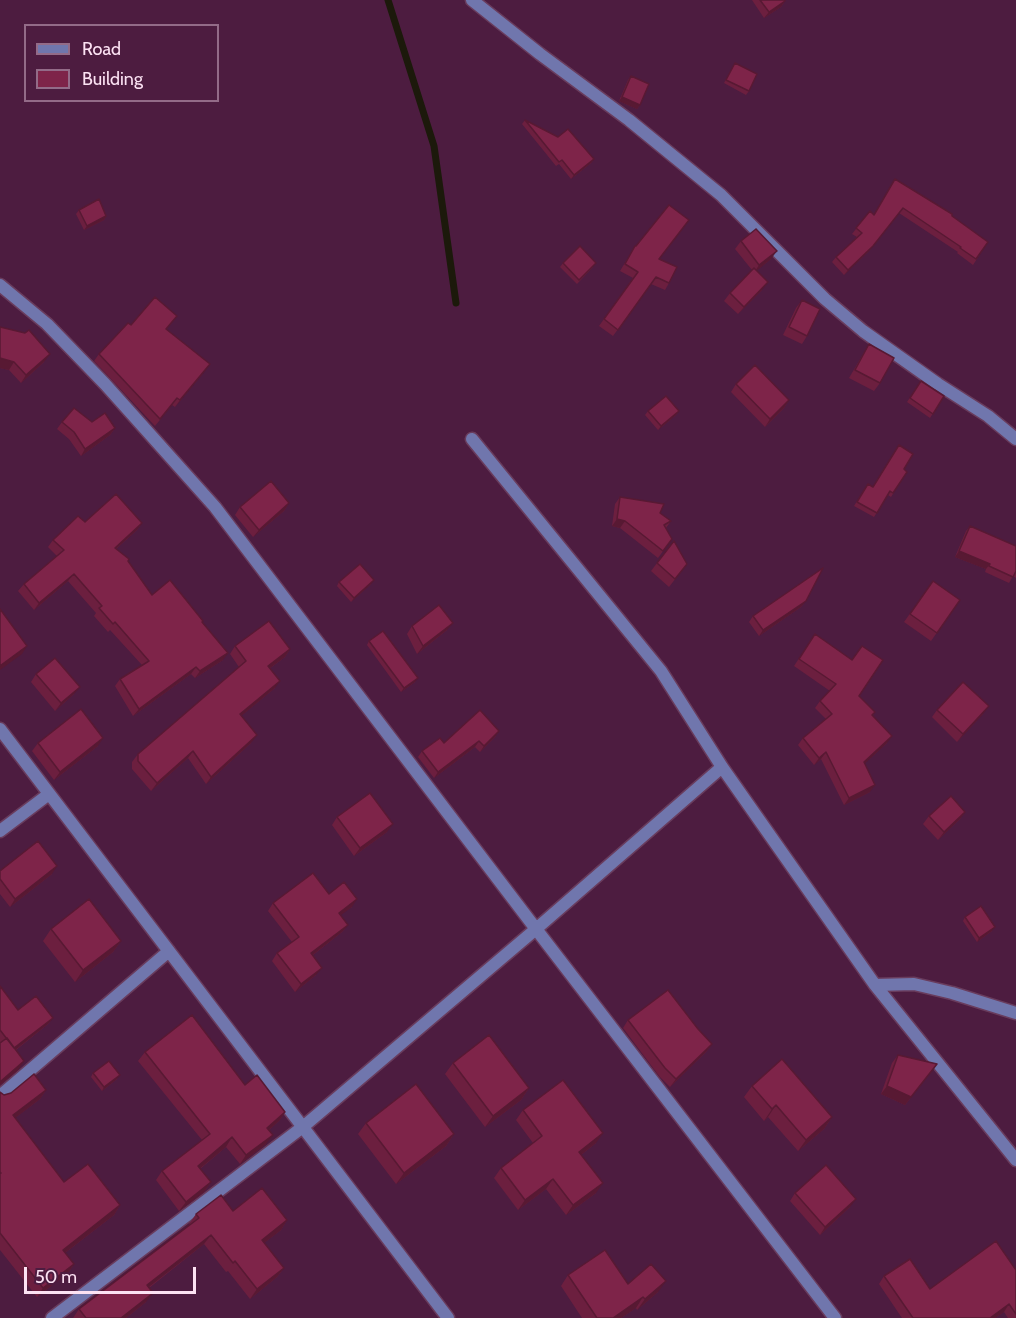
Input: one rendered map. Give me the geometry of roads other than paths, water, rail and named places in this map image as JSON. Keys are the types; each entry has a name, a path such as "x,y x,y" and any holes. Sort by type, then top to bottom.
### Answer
{"street":[{"path":"472,0 721,195 825,299 863,331 988,416 1016,439"},
{"path":"0,285 47,324 105,384 215,507 836,1318"},
{"path":"472,439 661,671 722,767 875,984 1016,1160"},
{"path":"0,729 448,1318"},
{"path":"52,1318 304,1126 722,767"},
{"path":"0,831 49,794"},
{"path":"0,1096 169,951"},
{"path":"875,984 914,984 1016,1013"}],"waterway":[{"path":"388,0 434,146 456,303"}]}
